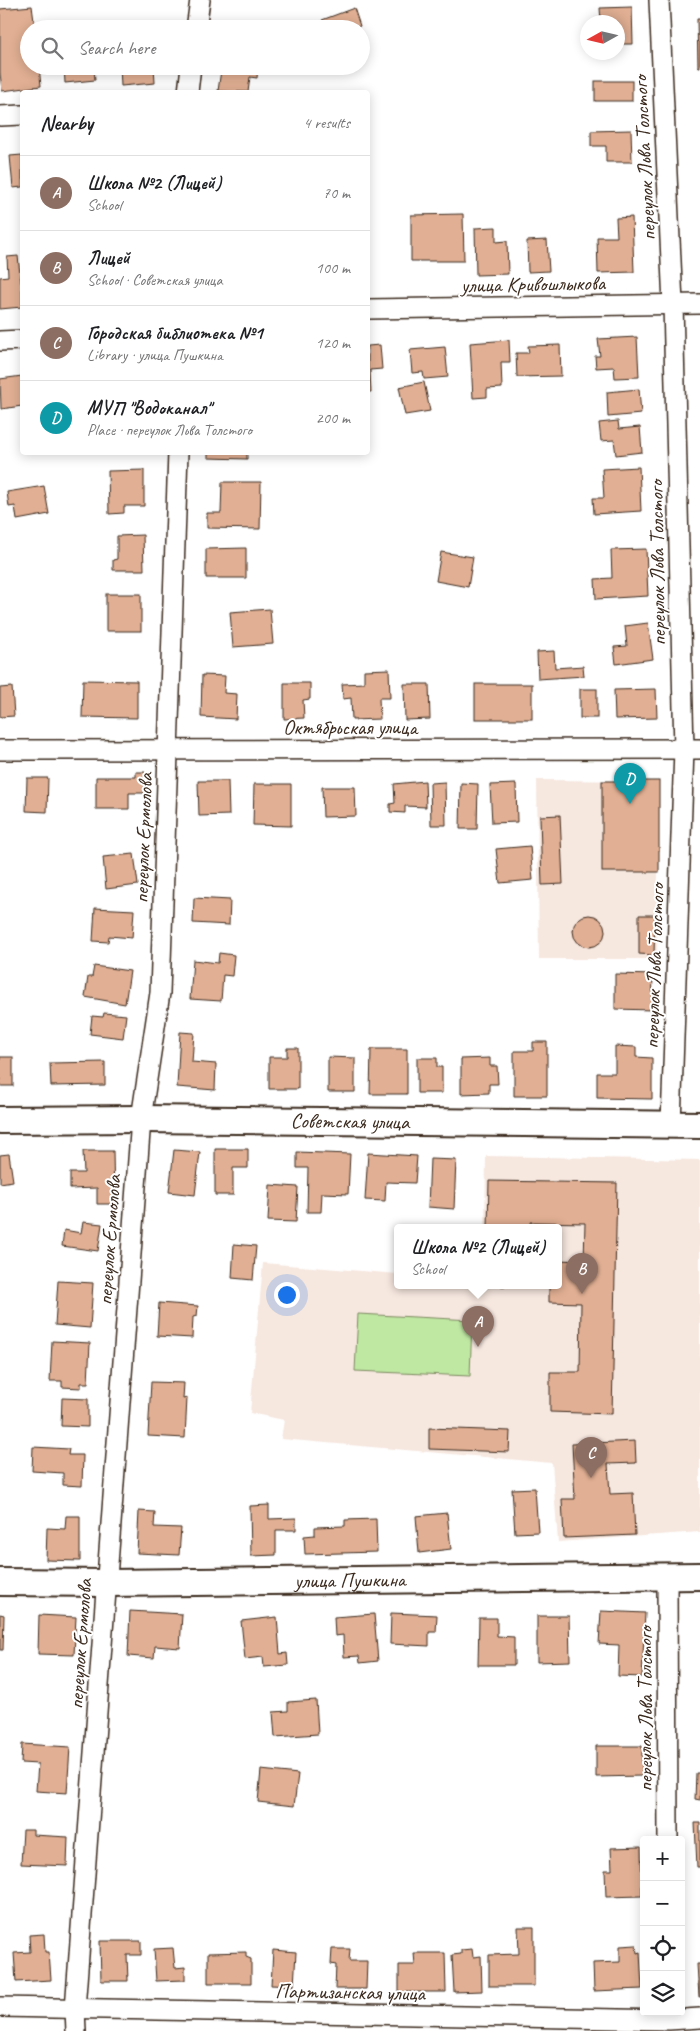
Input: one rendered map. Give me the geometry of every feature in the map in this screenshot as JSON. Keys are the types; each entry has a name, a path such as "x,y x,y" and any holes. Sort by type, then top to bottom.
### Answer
{"main road":[{"name":"Советская улица","path":"0,1120 140,1119 700,1125"},
{"name":"улица Пушкина","path":"0,1582 107,1583 700,1576"}],"street":[{"path":"197,20 200,0"},
{"name":"переулок Льва Толстого","path":"659,0 692,749 671,1124"},
{"path":"188,90 190,75"},
{"path":"0,116 20,115"},
{"name":"улица Кривошлыкова","path":"370,309 700,304"},
{"path":"0,341 20,340"},
{"name":"переулок Ермолова","path":"76,2031 75,2009 140,1119 160,993 178,455"},
{"name":"Октябрьская улица","path":"0,750 692,749"},
{"name":"переулок Льва Толстого","path":"667,1577 668,1836"},
{"name":"Партизанская улица","path":"0,2007 669,2021 700,2018"}],"shaded area":[{"path":"537,780 659,781 657,959 539,959"},
{"path":"486,1156 700,1160 700,1532 558,1542 552,1463 281,1439 284,1420 250,1413 263,1263 394,1274 394,1289 562,1289 562,1224 485,1224"}],"green space":[{"path":"358,1314 472,1320 470,1376 355,1371"}],"building":[{"path":"32,6 34,20 20,20 20,75 40,75 41,86 2,91 0,73 0,9"},
{"path":"632,7 633,44 625,44 625,15 600,15 600,8"},
{"path":"354,8 358,20 322,20"},
{"path":"697,19 700,19 700,67 698,67"},
{"path":"65,75 95,75 95,80 65,83"},
{"path":"120,75 155,75 155,83 121,86"},
{"path":"220,75 257,75 257,78 250,77 248,90 218,90"},
{"path":"595,81 632,81 632,101 595,101"},
{"path":"631,130 632,162 606,162 606,146 591,146 591,131"},
{"path":"20,155 20,187 13,188 10,156"},
{"path":"463,214 464,261 411,261 411,215"},
{"path":"632,217 634,272 598,273 597,237 617,237 616,218"},
{"path":"496,227 496,242 507,241 508,274 476,275 475,228"},
{"path":"547,240 549,271 528,272 527,241"},
{"path":"18,256 20,307 0,309 0,277 8,276 7,257"},
{"path":"637,337 639,377 615,378 614,367 596,368 595,356 600,356 598,339"},
{"path":"509,340 510,362 501,362 502,388 487,389 487,397 473,398 470,343"},
{"path":"380,345 382,369 370,370 370,346"},
{"path":"560,345 561,376 517,377 516,353 529,353 528,346"},
{"path":"445,347 448,377 424,379 423,372 412,373 410,350"},
{"path":"20,376 20,406 1,409 0,379"},
{"path":"424,382 430,411 405,415 399,387"},
{"path":"639,389 641,414 608,417 607,392"},
{"path":"618,421 619,429 640,427 642,452 616,455 614,440 601,441 599,423"},
{"path":"208,455 247,455 247,459 208,458"},
{"path":"639,467 641,511 594,514 593,498 604,498 602,469"},
{"path":"144,470 144,506 124,506 124,513 109,514 108,471"},
{"path":"222,482 261,482 260,529 207,528 207,513 221,513"},
{"path":"44,486 49,514 17,520 15,506 9,507 7,492"},
{"path":"143,535 144,570 113,570 113,560 117,559 117,536"},
{"path":"246,548 246,578 206,578 206,549"},
{"path":"646,549 648,596 596,599 595,579 612,578 611,550"},
{"path":"441,552 473,557 468,587 436,581"},
{"path":"106,594 141,594 141,631 106,631"},
{"path":"270,609 273,644 233,647 230,612"},
{"path":"648,623 653,659 616,664 614,647 627,646 625,626"},
{"path":"554,651 555,668 583,666 584,676 538,679 537,652"},
{"path":"389,669 390,698 379,698 380,719 352,720 351,698 343,699 342,684 364,683 364,670"},
{"path":"202,675 225,676 224,693 237,694 236,719 201,717"},
{"path":"83,680 137,681 137,718 82,717"},
{"path":"284,683 310,683 310,699 303,700 304,718 284,719"},
{"path":"404,684 429,684 430,719 405,720"},
{"path":"475,684 532,684 532,719 475,719"},
{"path":"12,687 14,716 0,717 0,688"},
{"path":"580,689 597,689 597,718 580,718"},
{"path":"656,689 657,718 615,719 614,690"},
{"path":"136,772 145,772 145,793 129,793 129,809 96,809 96,777 136,777"},
{"path":"27,778 48,778 47,812 26,811"},
{"path":"198,781 228,781 229,815 199,816"},
{"path":"425,781 426,807 405,806 405,813 390,812 390,804 395,803 394,784"},
{"path":"602,781 659,781 659,872 602,872"},
{"path":"445,782 446,825 431,825 430,783"},
{"path":"461,783 478,784 477,829 460,829"},
{"path":"254,784 291,784 291,826 253,825"},
{"path":"516,784 517,822 492,823 490,785"},
{"path":"322,787 355,787 356,816 323,817"},
{"path":"560,815 563,884 542,885 540,816"},
{"path":"530,846 533,880 500,883 496,849"},
{"path":"134,854 138,885 106,889 103,857"},
{"path":"194,898 230,900 229,925 193,923"},
{"path":"95,908 134,910 132,938 109,936 108,942 93,941"},
{"path":"589,915 601,919 605,931 601,943 589,947 577,943 573,931 577,919"},
{"path":"639,915 655,915 654,955 639,954"},
{"path":"219,953 234,955 232,976 223,975 221,1001 190,999 193,960 218,963"},
{"path":"94,966 130,971 125,1004 85,997 88,977 92,977"},
{"path":"615,974 653,975 652,1010 615,1009"},
{"path":"104,1013 126,1015 123,1038 90,1034 92,1016 103,1017"},
{"path":"180,1032 194,1033 192,1062 216,1064 215,1090 177,1087"},
{"path":"533,1042 547,1042 547,1096 514,1096 514,1051 533,1051"},
{"path":"615,1046 636,1047 636,1057 652,1058 652,1099 597,1098 597,1073 615,1073"},
{"path":"287,1048 298,1048 298,1089 269,1089 269,1057 287,1057"},
{"path":"371,1049 407,1049 407,1094 370,1094"},
{"path":"0,1057 13,1057 13,1086 0,1086"},
{"path":"328,1057 355,1058 355,1092 328,1092"},
{"path":"417,1058 437,1058 437,1067 442,1067 442,1093 417,1093"},
{"path":"490,1058 490,1066 497,1066 498,1084 489,1084 489,1093 461,1094 461,1059"},
{"path":"105,1062 105,1085 51,1086 50,1063"},
{"path":"215,1149 248,1149 248,1168 233,1168 233,1195 215,1195"},
{"path":"174,1150 200,1152 195,1195 169,1192"},
{"path":"83,1151 113,1151 114,1204 97,1204 97,1188 70,1189 70,1173 84,1173"},
{"path":"297,1152 350,1154 348,1194 322,1193 321,1212 307,1212 308,1168 297,1168"},
{"path":"368,1153 417,1156 415,1183 386,1182 385,1201 365,1200"},
{"path":"9,1154 13,1181 0,1183 0,1155"},
{"path":"430,1159 456,1160 454,1209 428,1207"},
{"path":"489,1181 617,1183 612,1414 550,1412 550,1372 580,1372 581,1303 549,1302 549,1289 562,1289 562,1260 584,1261 585,1223 531,1222 531,1224 488,1224"},
{"path":"270,1185 298,1187 296,1222 268,1221"},
{"path":"83,1222 102,1224 98,1251 62,1246 64,1230 81,1233"},
{"path":"234,1244 256,1246 253,1280 232,1278"},
{"path":"58,1281 93,1283 90,1328 55,1325"},
{"path":"159,1303 198,1306 197,1316 193,1317 192,1338 157,1336"},
{"path":"52,1341 90,1343 88,1383 81,1383 81,1388 62,1387 62,1381 50,1381"},
{"path":"151,1382 184,1383 183,1399 187,1398 185,1438 148,1436"},
{"path":"62,1398 88,1399 88,1427 61,1426"},
{"path":"429,1428 510,1431 509,1452 429,1449"},
{"path":"635,1441 636,1463 608,1464 610,1494 633,1493 635,1535 564,1538 562,1499 575,1499 572,1444"},
{"path":"33,1447 69,1449 68,1455 83,1455 82,1486 63,1485 63,1473 32,1471"},
{"path":"535,1488 538,1532 515,1533 512,1489"},
{"path":"269,1505 269,1519 296,1518 296,1530 276,1530 276,1555 251,1556 250,1506"},
{"path":"139,1511 155,1512 154,1527 181,1528 179,1555 137,1553"},
{"path":"447,1513 451,1549 419,1553 416,1516"},
{"path":"66,1516 80,1516 80,1561 46,1560 47,1528 65,1529"},
{"path":"376,1519 377,1552 305,1554 304,1536 315,1535 315,1527 345,1526 345,1520"},
{"path":"130,1611 182,1614 180,1648 155,1646 154,1658 128,1656"},
{"path":"601,1611 645,1613 642,1677 618,1676 619,1645 599,1644"},
{"path":"391,1613 437,1615 436,1632 429,1632 429,1646 390,1644"},
{"path":"0,1614 4,1615 3,1650 0,1650"},
{"path":"374,1614 378,1661 360,1663 359,1656 344,1657 343,1635 335,1636 334,1617"},
{"path":"39,1615 76,1617 74,1655 38,1654"},
{"path":"537,1616 569,1616 570,1661 537,1662"},
{"path":"277,1617 280,1654 287,1653 288,1665 264,1667 263,1657 245,1659 241,1621"},
{"path":"479,1618 497,1618 497,1636 514,1637 514,1665 478,1665"},
{"path":"316,1700 318,1734 275,1737 273,1712 288,1711 288,1702"},
{"path":"22,1744 70,1747 67,1793 36,1791 38,1764 21,1763"},
{"path":"596,1746 642,1746 642,1776 596,1777"},
{"path":"261,1770 298,1774 294,1806 258,1802"},
{"path":"696,1773 700,1773 700,1800 695,1799"},
{"path":"695,1823 700,1823 700,1867 697,1867"},
{"path":"23,1830 33,1830 33,1835 68,1837 67,1866 21,1864"},
{"path":"640,1847 640,1896 606,1897 605,1870 612,1870 611,1848"},
{"path":"518,1927 534,1927 534,1986 489,1986 489,1955 519,1954"},
{"path":"44,1934 45,1952 49,1952 51,1980 16,1982 14,1953 30,1952 29,1935"},
{"path":"100,1941 141,1941 141,1955 127,1955 128,1981 101,1981"},
{"path":"636,1945 637,1953 640,1952 640,1989 594,1991 593,1963 620,1962 620,1946"},
{"path":"173,1948 175,1968 185,1967 185,1980 156,1981 154,1949"},
{"path":"332,1949 350,1949 349,1961 367,1961 366,1989 335,1989 336,1965 331,1964"},
{"path":"472,1949 473,1957 481,1956 482,1991 454,1992 452,1955 461,1954 461,1950"},
{"path":"273,1950 296,1952 294,1986 271,1985"},
{"path":"246,1952 246,1957 251,1959 251,1983 208,1983 208,1953"},
{"path":"414,1953 445,1953 446,1992 399,1992 399,1965 415,1965"},
{"path":"697,1964 700,1964 700,1997 699,1997"}],"place":[{"name":"МУП \"Водоканал\"","path":"630,804"},
{"name":"Лицей","path":"582,1294"},
{"name":"Школа №2 (Лицей)","path":"478,1347"},
{"name":"Городская библиотека №1","path":"591,1478"}]}
